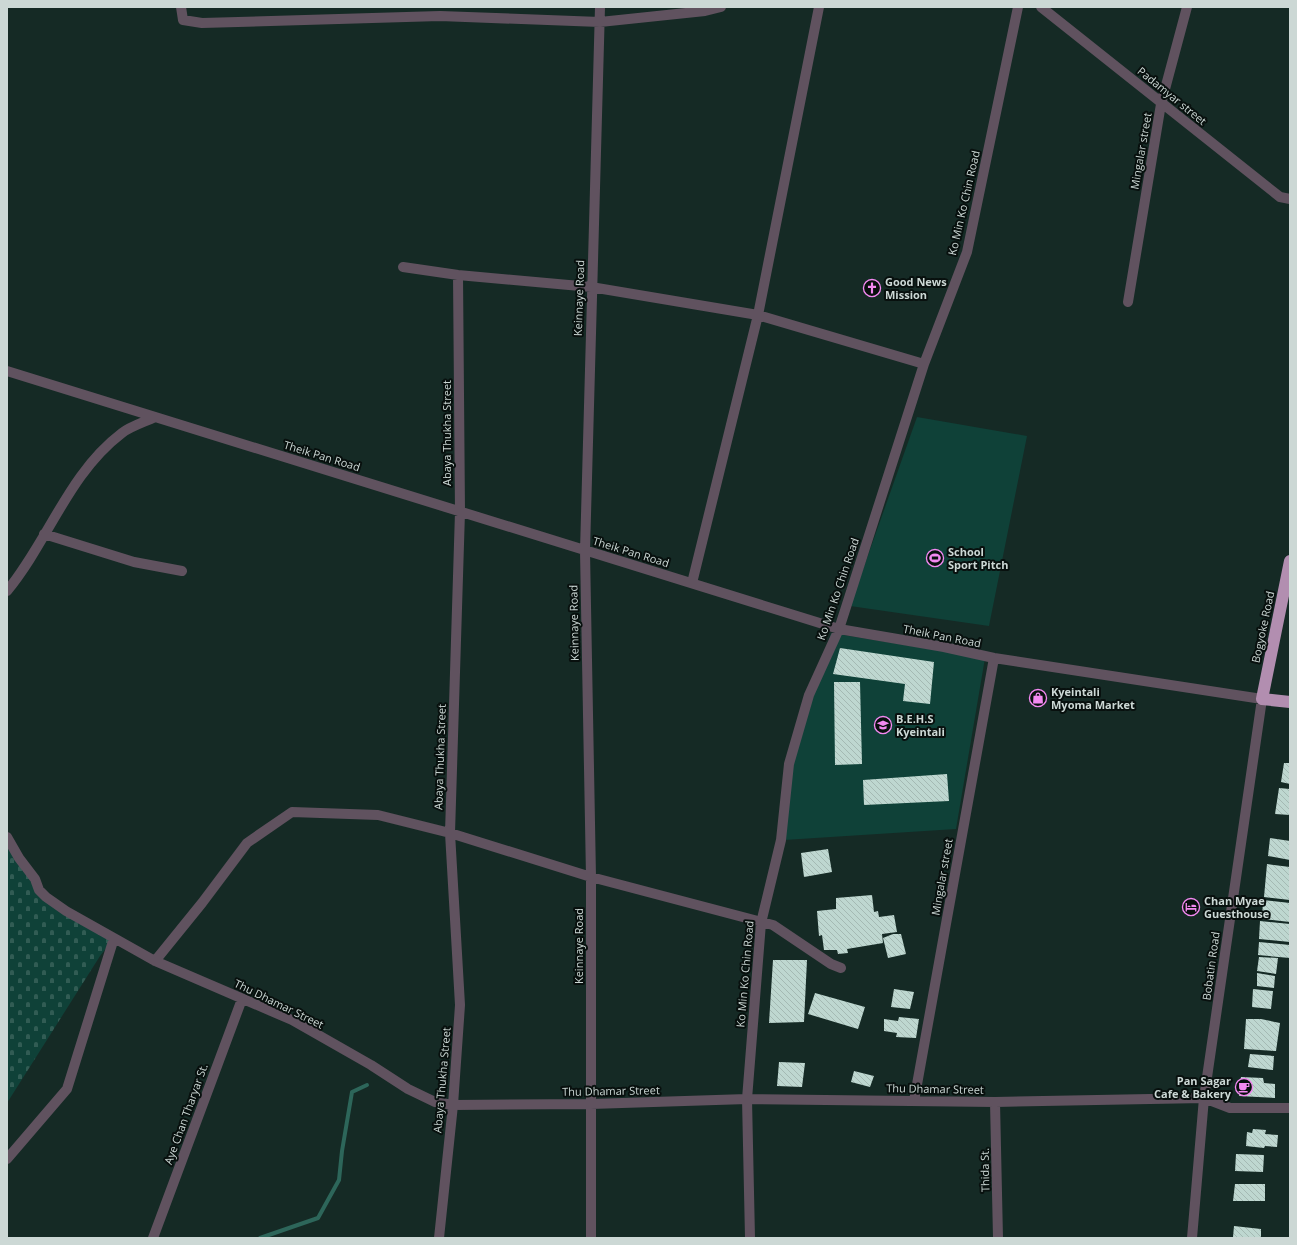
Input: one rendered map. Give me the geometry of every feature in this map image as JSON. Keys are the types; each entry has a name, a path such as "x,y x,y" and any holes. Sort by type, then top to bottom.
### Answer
{"highway":[{"name":"Bogyoke Road","path":"1262,699 1290,561"},
{"path":"1262,699 1290,702"}],"street":[{"path":"181,7 183,20 202,23 440,16 600,22 705,11 721,7"},
{"name":"Keinnaye Road","path":"591,1238 591,877 585,551 591,287 600,7"},
{"path":"692,583 758,315 819,7"},
{"name":"Ko Min Ko Chin Road","path":"750,1238 747,1099 761,924 781,840 789,764 809,695 839,629 924,364 968,252 1018,7"},
{"name":"Padamyar street","path":"1041,7 1280,198 1290,199"},
{"name":"Mingalar street","path":"1128,302 1161,104 1187,7"},
{"path":"404,267 458,276 591,287 758,315 924,364"},
{"name":"Abaya Thukha Street","path":"439,1238 453,1105 460,1005 450,832 460,512 458,276"},
{"name":"Theik Pan Road","path":"7,371 839,629 944,647 994,658 1262,699"},
{"path":"7,591 34,554 58,509 82,472 123,432 155,417"},
{"path":"44,534 134,562 182,571"},
{"name":"Mingalar street","path":"914,1101 994,658"},
{"name":"Bobatin Road","path":"1192,1238 1204,1098 1262,699"},
{"path":"155,961 202,903 247,843 292,812 378,815 450,832 591,877 761,924 773,925 831,964 841,968"},
{"name":"Thu Dhamar Street","path":"7,837 19,858 35,879 39,890 46,897 66,911 155,961 292,1020 371,1065 408,1089 435,1102 453,1105 591,1104 747,1099 995,1102 1204,1098"},
{"path":"7,1158 67,1089 114,938"},
{"name":"Aye Chan Tharyar St.","path":"153,1238 242,999"},
{"path":"1204,1098 1230,1108 1290,1108"},
{"name":"Thida St.","path":"995,1102 998,1238"}],"green space":[{"name":"School Sport Pitch","path":"917,417 1027,436 989,626 850,606"},
{"path":"831,633 985,658 956,829 784,840 789,764"},
{"path":"7,837 39,890 114,938 100,956 7,1103"}],"building":[{"path":"840,648 934,662 930,704 903,701 905,684 833,674"},
{"path":"834,682 860,682 862,764 835,765"},
{"path":"1284,763 1290,763 1290,784 1281,782"},
{"path":"947,774 949,801 864,805 863,780"},
{"path":"1279,788 1290,789 1290,815 1275,814"},
{"path":"1270,838 1290,841 1290,860 1268,856"},
{"path":"828,849 832,872 804,877 801,853"},
{"path":"1267,864 1290,867 1290,900 1264,897"},
{"path":"872,895 874,912 878,911 879,917 894,915 897,932 882,934 883,943 847,949 848,953 838,954 837,950 824,950 822,935 819,936 817,911 836,909 836,898"},
{"path":"1263,900 1290,903 1290,922 1262,919"},
{"path":"1260,921 1290,924 1290,942 1259,939"},
{"path":"893,934 901,934 906,954 888,958 883,938"},
{"path":"1259,942 1290,945 1290,958 1258,955"},
{"path":"1259,957 1278,958 1276,974 1257,971"},
{"path":"773,960 807,960 804,1022 769,1023"},
{"path":"1257,973 1275,976 1274,988 1257,986"},
{"path":"894,989 914,992 910,1009 891,1007"},
{"path":"1253,989 1273,991 1271,1009 1252,1007"},
{"path":"815,993 865,1007 858,1029 808,1014"},
{"path":"899,1017 919,1019 916,1038 896,1037 897,1033 884,1031 884,1019 898,1021"},
{"path":"1246,1019 1261,1019 1280,1023 1276,1051 1244,1049"},
{"path":"1250,1054 1274,1056 1273,1070 1248,1067"},
{"path":"779,1062 805,1063 802,1087 777,1086"},
{"path":"854,1071 874,1076 870,1087 851,1082"},
{"path":"1241,1077 1263,1078 1264,1083 1275,1084 1275,1098 1239,1096"},
{"path":"1253,1129 1266,1130 1265,1134 1278,1135 1277,1147 1265,1146 1264,1148 1246,1146 1247,1132 1252,1133"},
{"path":"1236,1154 1264,1155 1263,1172 1235,1171"},
{"path":"1235,1184 1265,1184 1265,1201 1233,1201"},
{"path":"1234,1226 1261,1229 1261,1238 1233,1237"}],"waterway":[{"path":"260,1238 318,1218 339,1180 342,1151 352,1092 367,1085"}],"place":[{"name":"Good News Mission","path":"872,288"},
{"name":"School Sport Pitch","path":"935,558"},
{"name":"Kyeintali Myoma Market","path":"1038,698"},
{"name":"B.E.H.S Kyeintali","path":"883,725"},
{"name":"Chan Myae Guesthouse","path":"1191,907"},
{"name":"Pan Sagar Cafe & Bakery","path":"1244,1087"}]}
